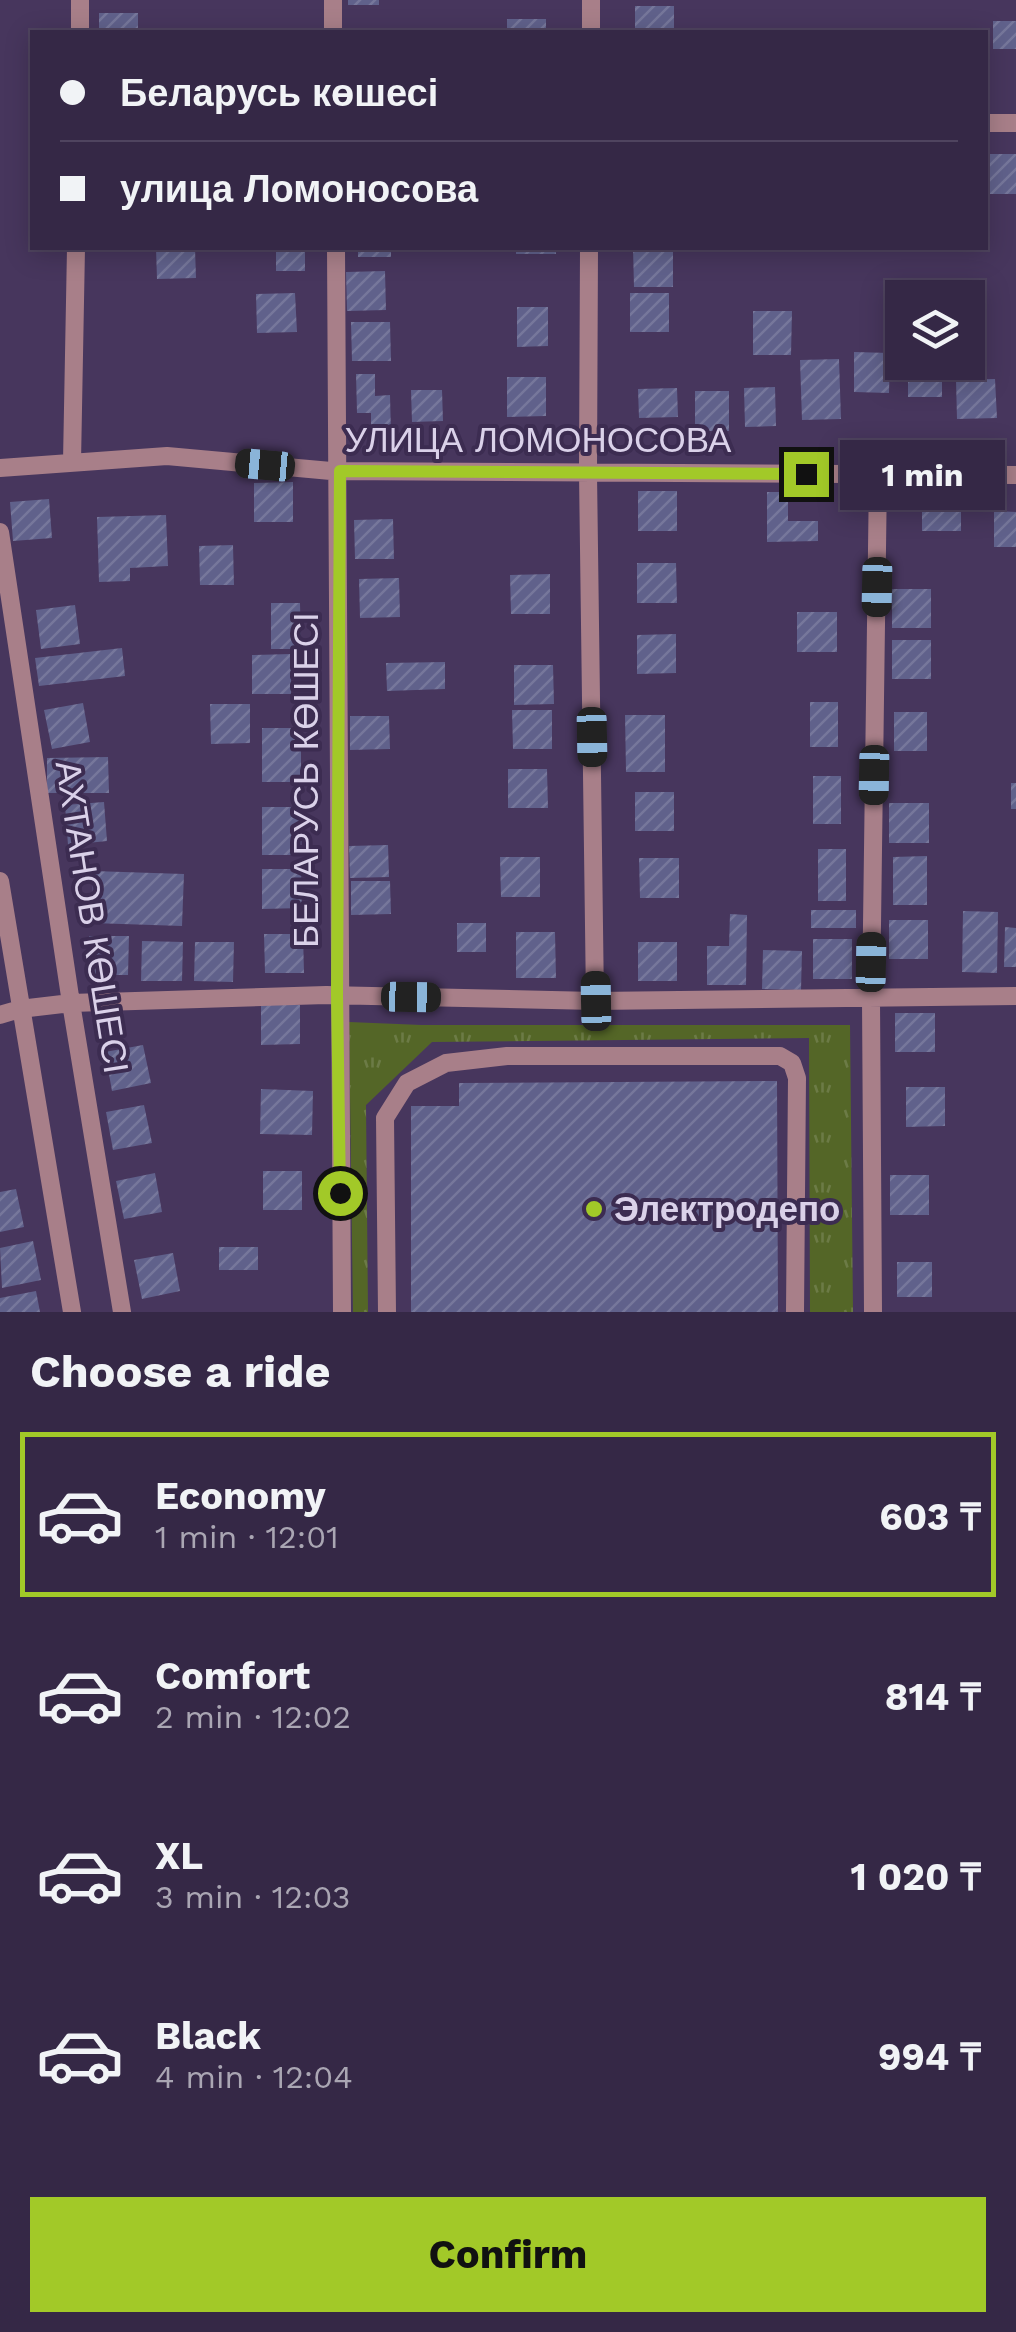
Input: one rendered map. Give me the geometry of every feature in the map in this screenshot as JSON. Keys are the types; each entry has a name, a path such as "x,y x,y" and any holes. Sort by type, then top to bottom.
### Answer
{"street":[{"path":"80,0 80,30"},
{"path":"333,0 334,30"},
{"path":"591,0 591,30"},
{"path":"988,122 1016,123"},
{"path":"72,462 76,250"},
{"name":"БЕЛАРУСЬ КӨШЕСІ","path":"336,250 340,471 337,995 342,1312"},
{"path":"589,250 588,472 596,1001"},
{"name":"УЛИЦА ЛОМОНОСОВА","path":"0,468 167,456 340,471 1016,475"},
{"path":"873,1312 871,1000 878,474"},
{"name":"АХТАНОВ КӨШЕСІ","path":"0,532 122,1312"},
{"path":"0,881 72,1312"},
{"path":"0,1016 20,1009 71,1003 337,995 596,1001 1016,996"},
{"path":"387,1312 384,1118 407,1084 446,1063 507,1056 780,1056 792,1063 797,1078 796,1312"}],"green space":[{"path":"349,1022 850,1025 853,1312 810,1312 809,1038 432,1042 366,1105 368,1312 353,1312"}],"building":[{"path":"348,0 379,0 379,5 348,5"},
{"path":"635,6 674,6 674,30 635,30"},
{"path":"99,13 138,13 138,30 99,30"},
{"path":"507,19 546,19 546,30 507,30"},
{"path":"993,21 1016,21 1016,49 993,49"},
{"path":"988,154 1016,154 1016,194 988,194"},
{"path":"156,250 195,250 196,278 157,279"},
{"path":"276,250 305,250 305,271 276,271"},
{"path":"358,250 391,250 391,257 358,257"},
{"path":"516,250 556,250 556,254 516,254"},
{"path":"633,250 673,250 673,287 634,287"},
{"path":"385,271 386,310 347,311 346,272"},
{"path":"295,293 297,332 257,333 256,294"},
{"path":"630,293 669,293 669,332 630,332"},
{"path":"517,307 548,307 548,346 517,347"},
{"path":"753,311 792,311 791,355 753,355"},
{"path":"351,322 390,322 391,361 352,361"},
{"path":"854,352 885,353 889,393 854,392"},
{"path":"839,359 841,419 802,420 800,360"},
{"path":"356,374 375,374 375,396 390,395 391,433 371,434 371,413 357,413"},
{"path":"507,377 546,377 546,416 507,417"},
{"path":"995,379 997,418 957,419 956,380"},
{"path":"908,380 942,380 942,397 908,397"},
{"path":"775,387 776,426 745,427 744,388"},
{"path":"677,388 678,417 639,418 638,389"},
{"path":"411,390 442,390 443,421 412,422"},
{"path":"695,391 729,391 729,431 695,431"},
{"path":"293,482 293,522 254,522 254,483"},
{"path":"638,491 677,491 677,531 638,531"},
{"path":"767,492 788,492 788,521 818,521 818,541 767,542"},
{"path":"922,492 961,492 961,531 922,531"},
{"path":"49,499 52,538 13,541 10,502"},
{"path":"994,511 1016,512 1016,547 994,547"},
{"path":"166,515 168,566 130,568 130,581 99,582 97,517"},
{"path":"393,519 394,559 355,559 354,520"},
{"path":"233,545 234,585 200,585 199,546"},
{"path":"637,563 676,563 677,603 637,603"},
{"path":"550,574 550,614 511,614 510,575"},
{"path":"399,578 400,617 360,618 359,579"},
{"path":"892,589 931,589 931,628 892,628"},
{"path":"271,603 300,603 301,649 271,649"},
{"path":"75,605 80,644 41,649 36,610"},
{"path":"797,612 837,612 837,652 797,652"},
{"path":"676,634 676,673 637,674 637,635"},
{"path":"892,640 931,640 931,679 892,679"},
{"path":"122,648 125,676 39,686 35,658"},
{"path":"291,654 291,694 252,694 252,655"},
{"path":"445,662 445,689 387,691 386,663"},
{"path":"514,665 553,665 554,704 514,705"},
{"path":"810,702 838,702 838,747 810,747"},
{"path":"83,703 90,742 52,749 44,710"},
{"path":"210,704 250,704 250,743 211,744"},
{"path":"512,710 552,710 552,749 513,749"},
{"path":"894,712 927,712 927,751 894,751"},
{"path":"625,715 665,715 665,772 626,772"},
{"path":"350,716 389,716 390,749 350,750"},
{"path":"262,728 301,728 301,782 262,782"},
{"path":"108,757 109,793 47,793 47,758"},
{"path":"508,769 547,769 548,808 508,808"},
{"path":"813,776 841,776 841,824 813,824"},
{"path":"1011,783 1016,783 1016,809 1011,809"},
{"path":"635,792 674,792 674,831 635,831"},
{"path":"104,802 107,841 68,845 65,805"},
{"path":"889,803 929,803 929,843 889,843"},
{"path":"262,807 302,807 301,855 262,855"},
{"path":"388,845 389,877 350,878 349,846"},
{"path":"818,849 846,849 846,901 818,901"},
{"path":"927,856 927,905 893,905 893,857"},
{"path":"500,857 540,857 540,897 501,897"},
{"path":"639,858 679,858 679,898 640,898"},
{"path":"262,869 301,869 302,908 262,909"},
{"path":"93,871 184,874 182,926 92,923"},
{"path":"351,881 390,881 391,914 351,915"},
{"path":"811,910 856,910 856,928 811,928"},
{"path":"963,911 998,912 997,973 962,972"},
{"path":"730,914 747,915 746,985 707,985 707,946 729,946"},
{"path":"889,920 928,920 928,959 889,959"},
{"path":"457,923 486,923 486,952 457,952"},
{"path":"1005,927 1016,928 1016,967 1004,967"},
{"path":"516,932 555,932 556,978 516,978"},
{"path":"264,934 303,934 304,973 265,973"},
{"path":"89,936 129,936 128,975 89,975"},
{"path":"813,939 852,939 852,979 813,979"},
{"path":"142,941 183,942 182,981 141,981"},
{"path":"195,942 234,942 233,982 194,981"},
{"path":"638,942 677,942 677,981 638,981"},
{"path":"763,950 802,951 801,990 762,989"},
{"path":"261,1005 300,1005 300,1044 261,1045"},
{"path":"895,1013 935,1013 935,1052 895,1052"},
{"path":"143,1045 151,1083 112,1091 105,1052"},
{"name":"Электродепо","path":"777,1081 778,1312 411,1312 411,1106 459,1106 459,1083"},
{"path":"906,1087 945,1087 945,1126 906,1127"},
{"path":"261,1089 313,1091 312,1135 260,1134"},
{"path":"144,1105 152,1143 113,1150 106,1112"},
{"path":"263,1171 302,1171 302,1210 263,1210"},
{"path":"155,1173 162,1212 124,1219 116,1181"},
{"path":"890,1175 929,1175 929,1215 890,1215"},
{"path":"16,1189 24,1227 0,1232 0,1192"},
{"path":"33,1241 41,1280 2,1288 0,1248"},
{"path":"219,1247 258,1247 258,1270 219,1270"},
{"path":"173,1253 180,1291 142,1299 134,1260"},
{"path":"897,1262 932,1262 932,1297 897,1297"},
{"path":"36,1291 40,1312 0,1312 0,1298"}],"place":[{"name":"Электродепо","path":"594,1209"}],"route":[{"path":"340,1193 340,471 806,474"}]}
